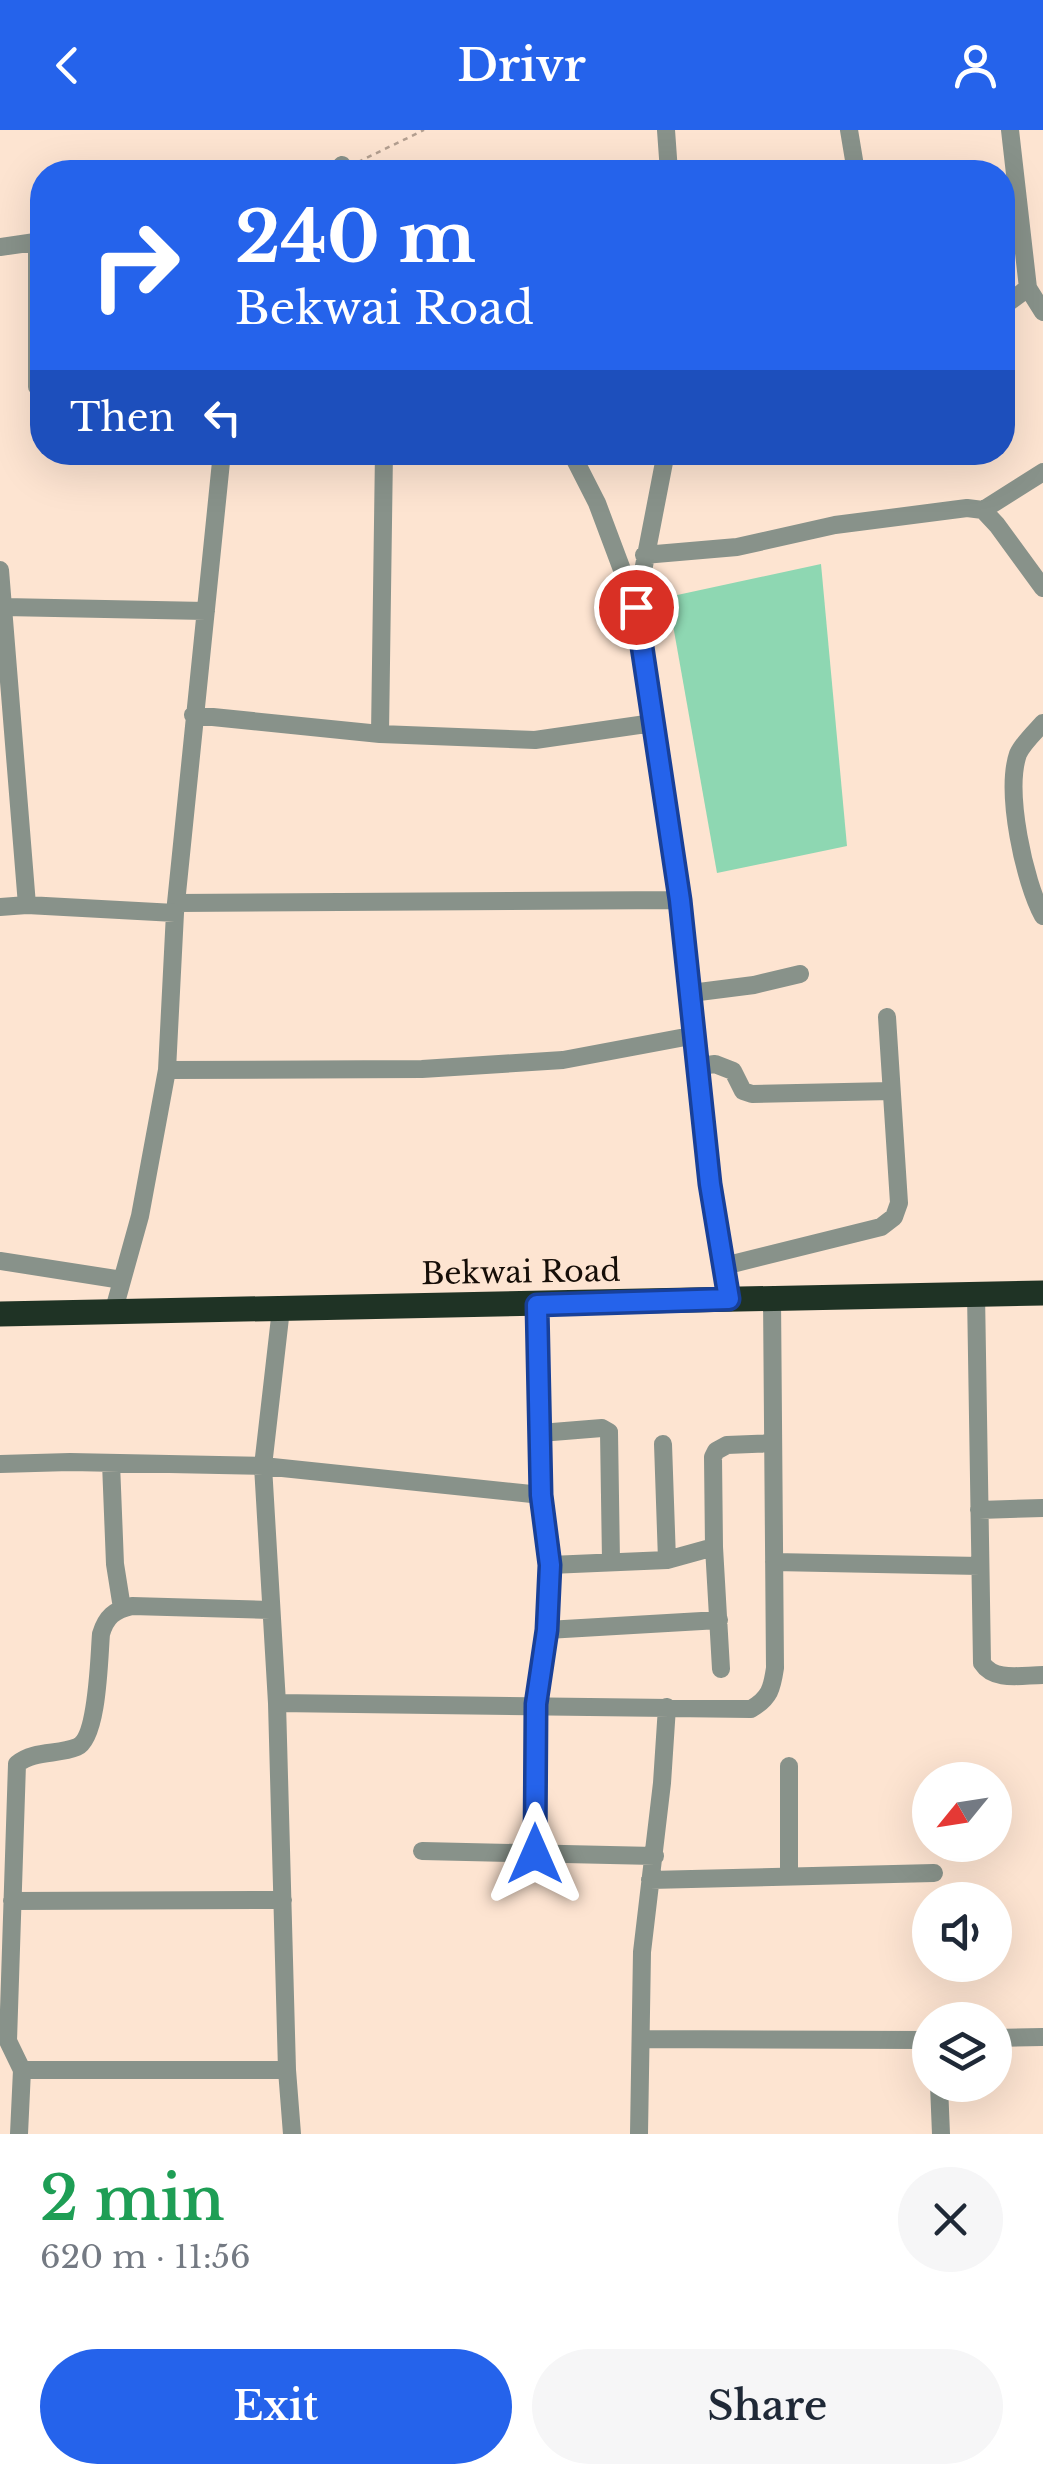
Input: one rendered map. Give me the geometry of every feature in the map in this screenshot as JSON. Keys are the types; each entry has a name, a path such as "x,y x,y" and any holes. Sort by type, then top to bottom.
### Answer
{"highway":[{"name":"Bekwai Road","path":"0,1314 1043,1293"}],"street":[{"path":"666,130 668,160"},
{"path":"849,130 854,160"},
{"path":"1010,130 1013,160"},
{"path":"1015,174 1028,288 1043,312"},
{"path":"0,246 30,242"},
{"path":"1015,297 1028,288"},
{"path":"113,1313 140,1216 166,1070 193,714 221,465"},
{"path":"380,734 384,465"},
{"path":"578,465 597,503 636,607 680,900 710,1184 729,1299"},
{"path":"636,607 664,465"},
{"path":"644,555 737,547 886,517 967,508 983,510 1043,472"},
{"path":"983,510 1043,588"},
{"path":"28,905 7,757 2,589 206,611"},
{"path":"193,714 380,734 535,740 653,723"},
{"path":"1043,724 1019,752 1016,792 1022,859 1043,916"},
{"path":"0,907 680,900"},
{"path":"691,993 800,974"},
{"path":"724,1266 881,1227 894,1217 899,1203 887,1017"},
{"path":"166,1070 422,1069 563,1060 696,1035"},
{"path":"700,1066 715,1064 734,1071 742,1091 752,1094 891,1091"},
{"path":"0,1261 122,1280"},
{"path":"976,1293 982,1663 998,1675 1043,1675"},
{"path":"277,1702 751,1709 765,1701 772,1690 775,1668 772,1298"},
{"path":"535,1854 536,1704 547,1630 550,1565 541,1495 537,1305"},
{"path":"281,1308 263,1466 277,1702 292,2134"},
{"path":"540,1434 602,1428 609,1432 611,1562"},
{"path":"721,1670 713,1457 716,1450 728,1445 774,1443"},
{"path":"664,1444 668,1560"},
{"path":"111,1462 115,1564 122,1608"},
{"path":"0,1464 263,1466 541,1495"},
{"path":"980,1510 1043,1508"},
{"path":"550,1565 668,1560 714,1547"},
{"path":"774,1562 980,1566"},
{"path":"19,2134 22,2070 4,2041 17,1764 26,1758 75,1748 86,1740 92,1722 101,1634 109,1616 122,1608 270,1610"},
{"path":"547,1630 718,1620"},
{"path":"638,2134 642,1952 667,1707"},
{"path":"789,1876 790,1766"},
{"path":"422,1851 654,1856"},
{"path":"650,1880 934,1873"},
{"path":"12,1901 284,1900"},
{"path":"1012,2038 1043,2037"},
{"path":"641,2038 912,2040"},
{"path":"22,2070 287,2070"},
{"path":"940,2102 941,2134"}],"path":[{"path":"362,160 424,130"}],"green space":[{"path":"821,564 847,846 717,873 668,597"}],"route":[{"path":"535,1854 536,1704 547,1630 550,1565 541,1495 537,1305 729,1299 710,1184 680,900 636,607"}]}
